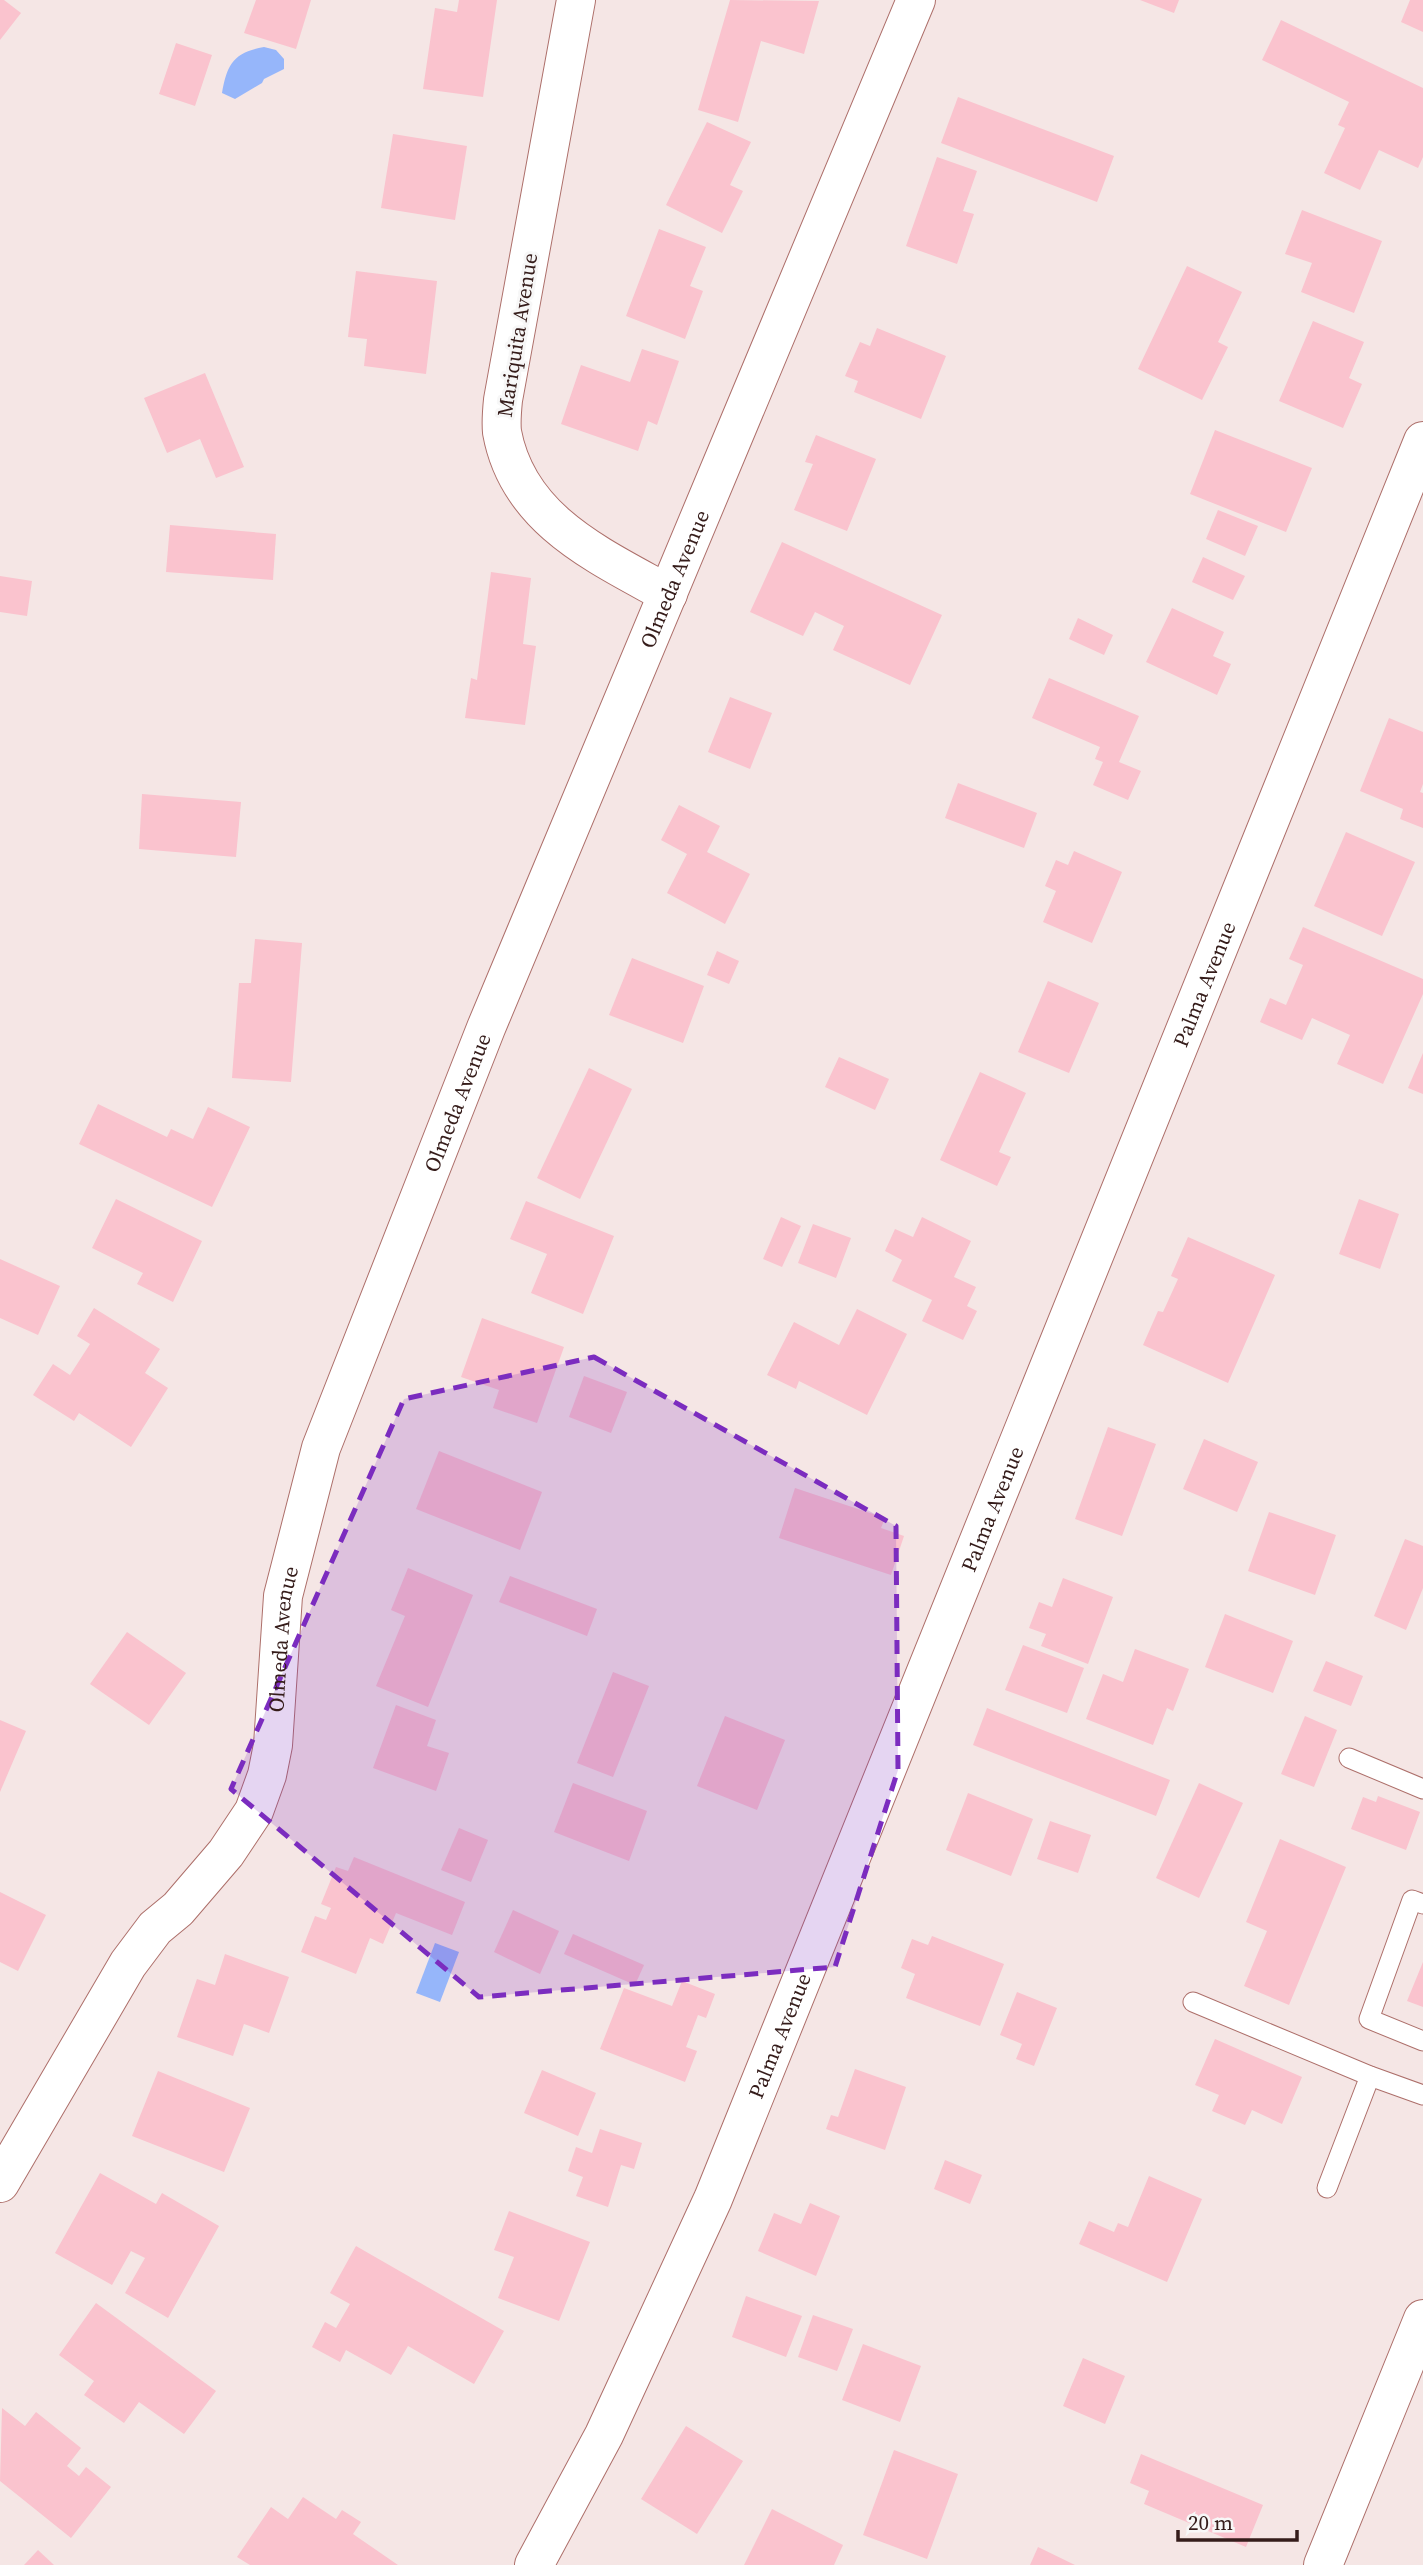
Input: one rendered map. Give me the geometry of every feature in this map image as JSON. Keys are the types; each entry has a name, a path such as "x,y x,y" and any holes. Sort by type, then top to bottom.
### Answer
{"street":[{"name":"Mariquita Avenue","path":"576,0 503,400 502,432 519,482 546,514 574,541 668,594"},
{"name":"Olmeda Avenue","path":"0,2183 128,1964 155,1928 178,1909 226,1853 254,1811 267,1775 273,1745 284,1596 321,1448 486,1028 916,0"},
{"name":"Palma Avenue","path":"534,2565 604,2435 713,2199 1423,441"},
{"path":"1323,2565 1423,2319"}],"lane":[{"path":"1349,1759 1423,1789"},
{"path":"1423,1904 1412,1900 1368,2019 1423,2041"},
{"path":"1194,2002 1370,2076 1423,2095"},
{"path":"1327,2188 1370,2076"}],"highlighted area":[{"path":"594,1357 896,1526 898,1770 835,1967 479,1997 231,1789 404,1399"}],"water":[{"path":"264,47 276,50 284,59 284,69 235,99 222,93 226,74 234,61 245,52"},
{"path":"435,1943 459,1952 440,2002 416,1993"}],"building":[{"path":"0,0 4,0 21,13 0,40"},
{"path":"256,0 311,0 296,49 244,33"},
{"path":"459,0 497,0 483,97 423,89 435,8 457,12"},
{"path":"730,0 819,1 804,54 761,41 738,122 698,110"},
{"path":"1140,0 1179,0 1174,13"},
{"path":"1410,0 1423,0 1423,32 1401,22"},
{"path":"1281,20 1423,88 1423,157 1418,168 1379,150 1360,190 1324,173 1345,128 1338,125 1349,102 1262,60"},
{"path":"176,43 212,55 195,106 159,94"},
{"path":"958,97 1114,156 1097,202 941,143"},
{"path":"707,122 751,142 730,185 743,191 722,233 666,205"},
{"path":"393,134 467,146 455,220 381,208"},
{"path":"937,157 977,171 963,211 974,214 957,264 906,246"},
{"path":"1302,210 1382,241 1354,313 1301,292 1312,263 1285,254"},
{"path":"659,229 706,247 690,286 703,291 685,339 626,316"},
{"path":"1187,266 1242,292 1218,342 1228,347 1202,400 1138,369"},
{"path":"356,271 437,281 426,374 364,366 367,339 348,337"},
{"path":"1313,321 1364,342 1349,378 1362,384 1343,428 1279,401"},
{"path":"877,328 946,356 921,419 854,392 858,381 845,376 860,342 870,346"},
{"path":"642,349 679,361 657,425 648,421 638,451 561,424 581,365 630,382"},
{"path":"205,373 244,467 216,478 200,439 167,453 144,398"},
{"path":"1215,430 1312,468 1286,532 1190,494"},
{"path":"816,435 876,459 847,531 794,510 813,464 805,462"},
{"path":"1218,510 1258,526 1245,556 1206,539"},
{"path":"170,525 276,534 273,580 166,572"},
{"path":"782,542 942,615 910,685 833,650 844,626 815,612 803,636 750,612"},
{"path":"1203,557 1245,576 1233,600 1192,582"},
{"path":"491,572 531,578 523,644 536,646 525,725 465,718 471,678 477,680"},
{"path":"0,576 32,581 27,616 0,612"},
{"path":"1172,608 1224,632 1213,656 1231,664 1217,695 1146,662"},
{"path":"1078,618 1113,635 1104,655 1069,639"},
{"path":"1049,678 1139,716 1119,762 1141,771 1128,800 1093,785 1103,762 1095,759 1100,747 1032,718"},
{"path":"730,697 772,713 750,769 708,752"},
{"path":"1389,718 1423,732 1423,784 1420,792 1423,793 1423,828 1400,819 1403,809 1360,791"},
{"path":"958,783 1037,813 1024,848 945,818"},
{"path":"142,794 241,802 236,857 139,849"},
{"path":"679,805 720,826 707,852 750,874 725,924 667,893 687,854 661,840"},
{"path":"1346,832 1415,862 1382,936 1314,906"},
{"path":"1074,851 1122,872 1092,943 1043,922 1056,891 1045,886 1056,860 1068,865"},
{"path":"1303,927 1423,979 1423,994 1383,1084 1337,1064 1350,1035 1312,1018 1302,1040 1260,1022 1270,998 1286,1005 1303,965 1289,959"},
{"path":"255,939 302,943 291,1082 232,1078 239,983 251,983"},
{"path":"717,951 739,961 729,984 707,975"},
{"path":"632,958 704,986 683,1043 609,1015"},
{"path":"1048,981 1099,1003 1069,1073 1018,1052"},
{"path":"1423,1053 1423,1094 1408,1088"},
{"path":"839,1057 889,1079 875,1110 825,1087"},
{"path":"589,1068 632,1089 580,1199 537,1178"},
{"path":"980,1072 1026,1093 999,1152 1011,1157 997,1186 940,1160"},
{"path":"98,1104 167,1137 171,1129 193,1139 208,1107 250,1127 212,1207 79,1144"},
{"path":"116,1199 202,1241 173,1302 137,1284 143,1273 92,1248"},
{"path":"1359,1199 1399,1214 1380,1269 1339,1254"},
{"path":"526,1201 614,1236 583,1314 531,1293 547,1254 510,1239"},
{"path":"781,1217 801,1226 782,1267 763,1259"},
{"path":"922,1217 971,1241 954,1277 976,1287 967,1306 977,1311 963,1340 922,1321 932,1300 892,1281 902,1260 885,1251 895,1229 913,1237"},
{"path":"813,1224 851,1238 836,1278 798,1263"},
{"path":"1188,1237 1275,1275 1228,1383 1143,1345 1158,1311 1163,1312 1178,1279 1171,1276"},
{"path":"0,1259 60,1286 38,1335 0,1318"},
{"path":"94,1308 160,1349 145,1373 168,1388 131,1447 79,1413 74,1421 33,1395 53,1364 70,1375 90,1344 77,1336"},
{"path":"857,1309 907,1334 867,1415 799,1381 796,1389 767,1375 794,1322 839,1345"},
{"path":"482,1318 564,1347 537,1423 493,1408 499,1390 461,1377"},
{"path":"584,1376 627,1392 611,1433 569,1417"},
{"path":"1108,1427 1156,1444 1122,1536 1075,1519"},
{"path":"1204,1439 1258,1462 1237,1512 1183,1489"},
{"path":"439,1451 542,1492 520,1550 416,1509"},
{"path":"795,1488 885,1518 881,1528 904,1536 891,1575 779,1538"},
{"path":"1269,1512 1336,1535 1315,1595 1248,1571"},
{"path":"1405,1539 1423,1546 1423,1588 1406,1630 1374,1616"},
{"path":"408,1568 473,1595 428,1707 376,1686 405,1616 391,1610"},
{"path":"510,1576 597,1609 587,1636 499,1602"},
{"path":"1063,1578 1113,1597 1088,1664 1041,1646 1046,1634 1029,1628 1039,1602 1052,1607"},
{"path":"1225,1614 1293,1641 1273,1693 1205,1667"},
{"path":"127,1632 186,1673 149,1725 90,1684"},
{"path":"1023,1645 1084,1668 1067,1713 1005,1690"},
{"path":"1135,1649 1189,1669 1173,1711 1167,1708 1153,1745 1086,1719 1103,1674 1123,1682"},
{"path":"1326,1661 1363,1676 1351,1706 1313,1691"},
{"path":"613,1672 649,1686 613,1777 577,1763"},
{"path":"396,1705 436,1720 427,1746 449,1753 436,1791 373,1768"},
{"path":"987,1708 1170,1780 1156,1816 973,1745"},
{"path":"725,1716 785,1740 757,1810 697,1786"},
{"path":"1305,1716 1337,1730 1314,1787 1281,1774"},
{"path":"0,1720 26,1731 0,1792"},
{"path":"573,1783 647,1811 629,1861 554,1832"},
{"path":"1199,1783 1243,1803 1199,1898 1156,1878"},
{"path":"968,1793 1033,1819 1011,1876 946,1850"},
{"path":"1378,1796 1420,1812 1406,1850 1351,1829 1363,1797 1376,1802"},
{"path":"1050,1821 1091,1835 1078,1873 1037,1859"},
{"path":"459,1828 488,1840 471,1882 441,1870"},
{"path":"1280,1839 1346,1867 1289,2005 1244,1986 1267,1931 1246,1922"},
{"path":"354,1857 465,1902 452,1935 396,1913 383,1944 370,1938 356,1974 301,1952 315,1916 326,1920 331,1908 321,1904 336,1867 348,1871"},
{"path":"0,1892 46,1915 18,1971 0,1962"},
{"path":"513,1910 559,1931 540,1974 494,1952"},
{"path":"573,1934 644,1965 635,1985 564,1954"},
{"path":"932,1936 1004,1964 980,2026 906,1998 915,1974 901,1968 912,1939 928,1945"},
{"path":"225,1954 289,1977 269,2033 244,2024 233,2056 177,2037 197,1979 215,1985"},
{"path":"1423,1962 1423,2007 1407,2001"},
{"path":"682,1981 715,1994 706,2018 698,2015 686,2047 697,2051 685,2082 600,2049 624,1988 672,2006"},
{"path":"1017,1992 1057,2008 1034,2066 1016,2059 1022,2044 1000,2035"},
{"path":"1215,2039 1302,2077 1282,2124 1252,2110 1245,2125 1212,2111 1219,2095 1195,2085"},
{"path":"855,2069 906,2087 885,2150 826,2129 831,2115 838,2117"},
{"path":"542,2070 596,2093 578,2136 524,2113"},
{"path":"158,2071 250,2108 224,2172 132,2136"},
{"path":"600,2129 642,2143 634,2169 621,2165 608,2207 576,2196 583,2177 568,2171 576,2147 592,2153"},
{"path":"945,2160 982,2175 970,2204 934,2189"},
{"path":"100,2173 156,2204 162,2193 219,2226 168,2318 125,2293 145,2258 131,2251 112,2285 55,2253"},
{"path":"1149,2176 1202,2199 1167,2282 1079,2244 1089,2221 1114,2232 1118,2223 1128,2227"},
{"path":"810,2203 840,2216 816,2276 758,2251 774,2213 801,2224"},
{"path":"509,2211 590,2242 559,2321 498,2298 514,2257 494,2250"},
{"path":"356,2246 504,2331 474,2384 408,2346 391,2375 346,2350 340,2362 312,2347 325,2322 336,2328 350,2304 330,2293"},
{"path":"746,2296 802,2316 786,2357 732,2337"},
{"path":"96,2303 216,2391 184,2434 139,2402 124,2423 84,2395 94,2381 59,2355"},
{"path":"813,2315 853,2329 837,2371 798,2357"},
{"path":"863,2344 921,2366 900,2422 842,2400"},
{"path":"1083,2358 1125,2376 1105,2424 1063,2406"},
{"path":"2,2408 25,2426 36,2412 81,2448 67,2466 79,2476 86,2467 111,2487 71,2538 0,2481"},
{"path":"686,2426 743,2461 697,2534 641,2499"},
{"path":"894,2450 958,2474 927,2559 863,2535"},
{"path":"1141,2454 1263,2505 1246,2547 1144,2504 1149,2491 1130,2483"},
{"path":"303,2497 336,2519 342,2510 361,2522 353,2534 398,2565 250,2565 237,2557 271,2507 288,2519"},
{"path":"772,2509 843,2545 834,2565 744,2565"},
{"path":"1038,2547 1075,2565 1030,2565"},
{"path":"38,2550 54,2565 24,2565"}]}
